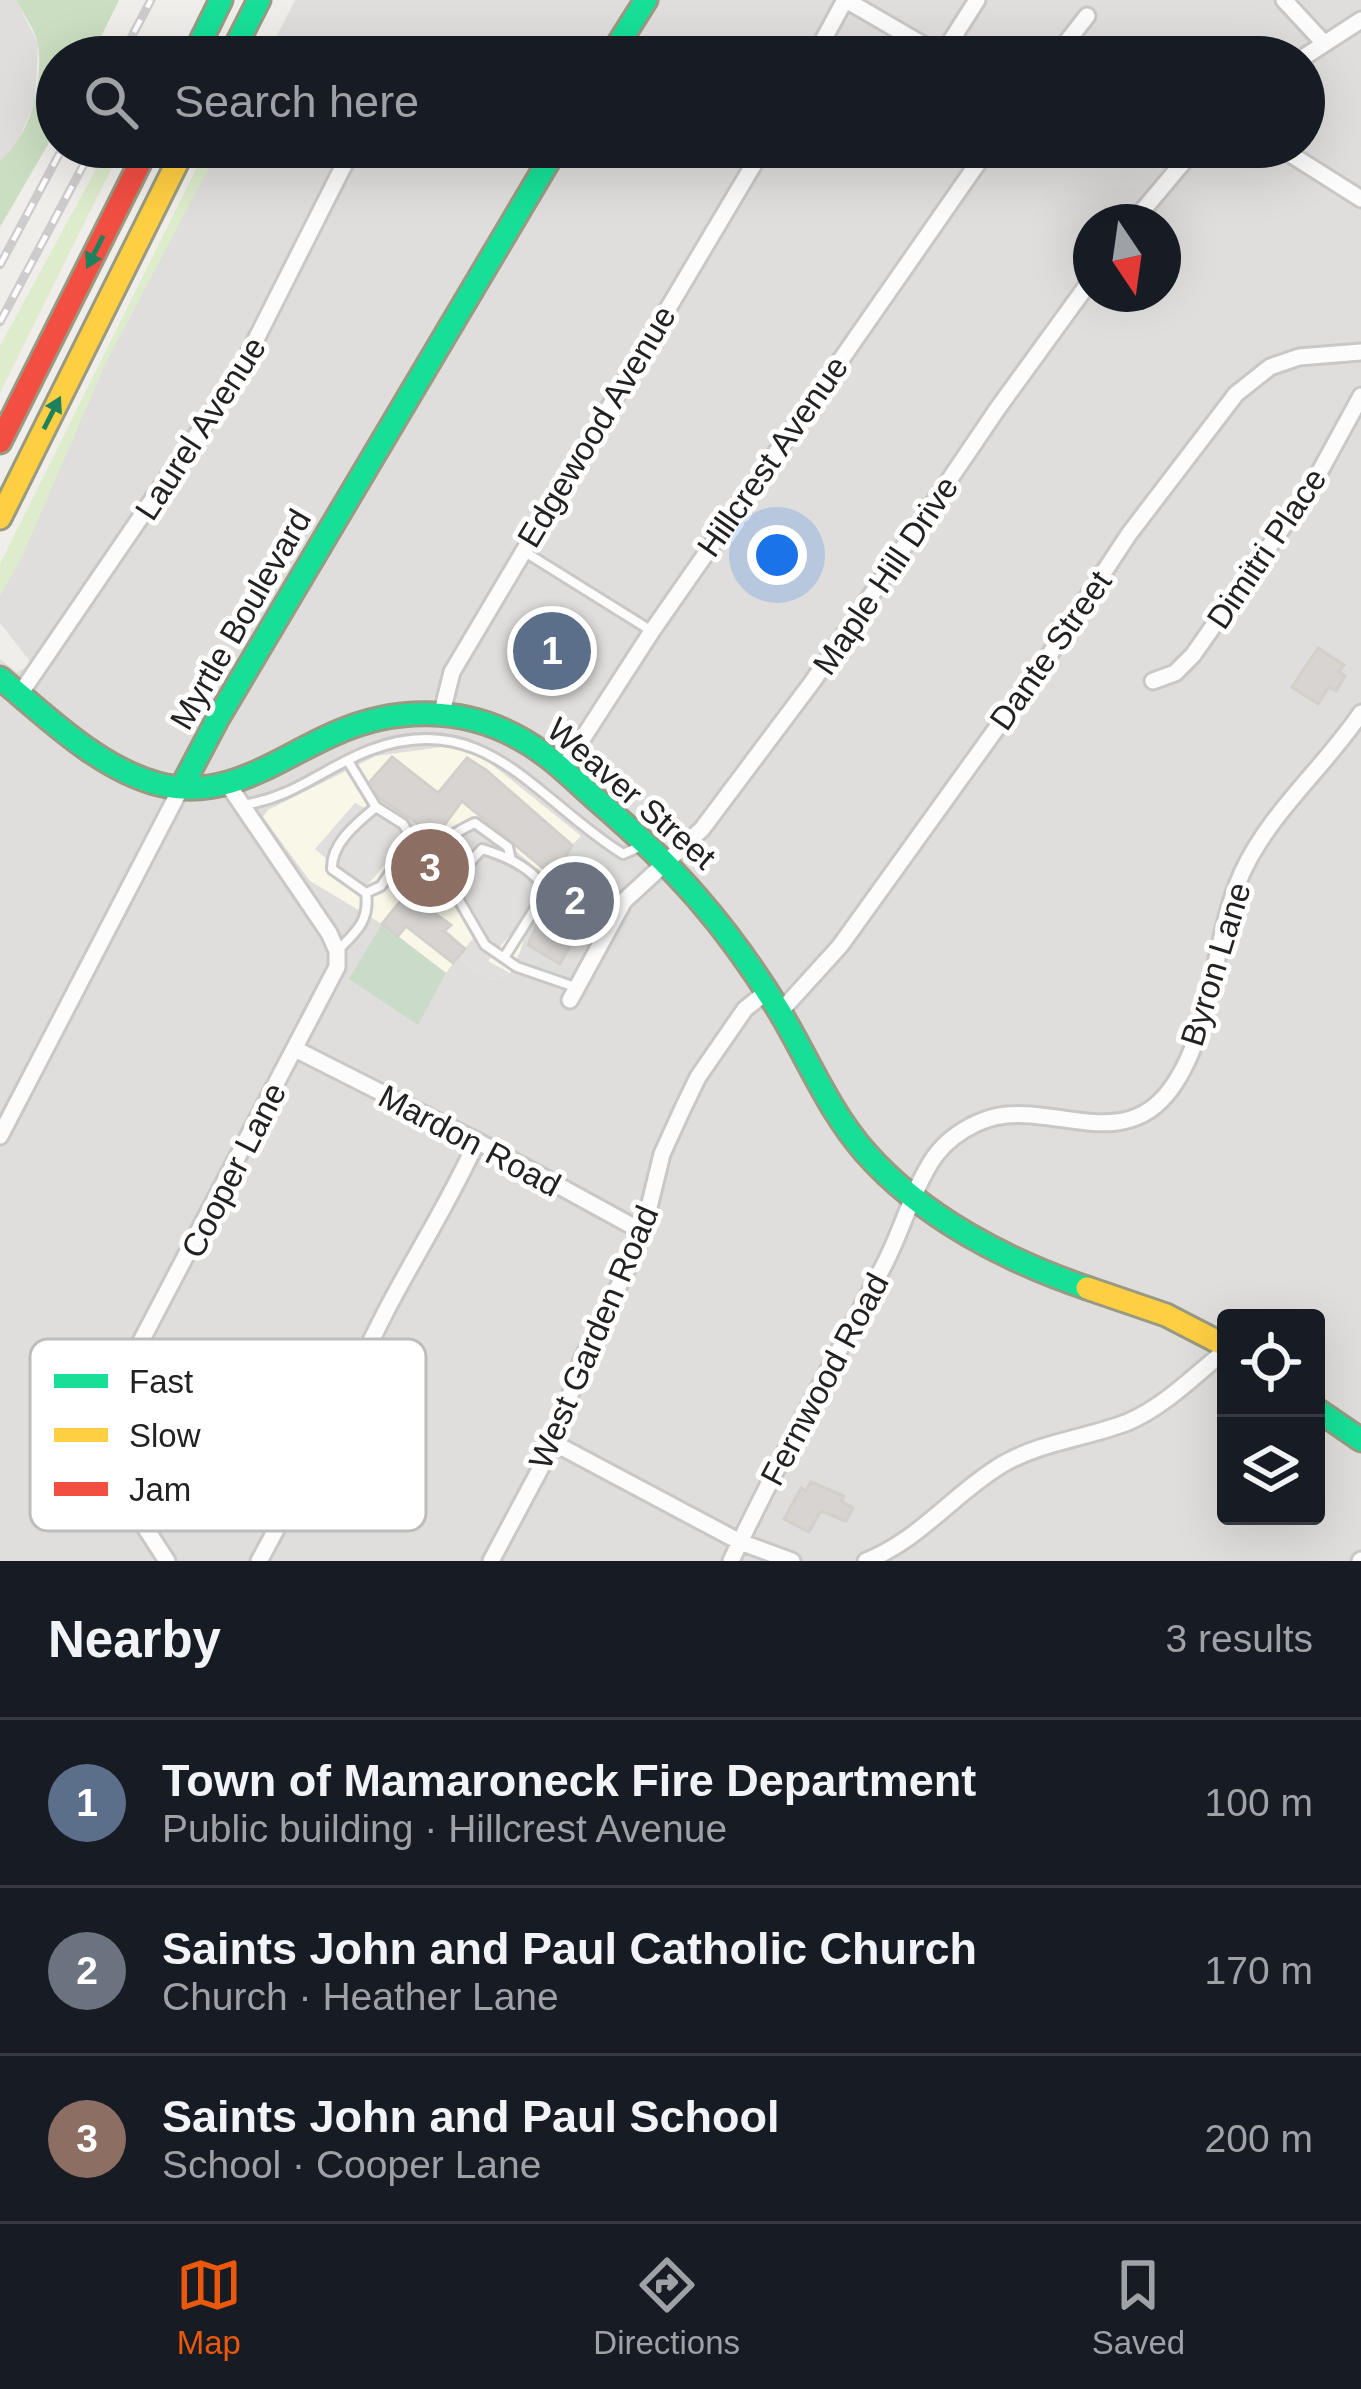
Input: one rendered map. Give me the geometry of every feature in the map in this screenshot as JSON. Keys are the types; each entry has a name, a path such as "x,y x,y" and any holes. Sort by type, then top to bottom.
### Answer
{"main road":[{"path":"203,36 221,0"},
{"path":"241,36 259,0"},
{"path":"627,36 646,0"},
{"path":"0,442 137,168"},
{"path":"0,518 175,168"},
{"name":"Myrtle Boulevard","path":"181,788 545,168"},
{"name":"Weaver Street","path":"0,679 112,762 154,784 236,795 358,724 442,712 514,735 562,769 667,860 743,953 846,1126 878,1166 915,1196 1016,1260 1169,1314 1217,1343"},
{"path":"1325,1415 1361,1440"}],"street":[{"path":"826,36 846,0 908,36"},
{"path":"955,36 976,0"},
{"path":"1284,0 1317,36"},
{"path":"1071,36 1087,16"},
{"path":"1325,41 1361,20"},
{"name":"Laurel Avenue","path":"20,694 239,374 342,168"},
{"name":"Edgewood Avenue","path":"442,712 452,672 751,168"},
{"name":"Hillcrest Avenue","path":"562,769 652,631 974,168"},
{"path":"1148,204 1178,168"},
{"path":"1312,168 1361,199"},
{"name":"Maple Hill Drive","path":"573,994 624,901 702,829 813,681 1073,305"},
{"name":"Dante Street","path":"780,1012 840,946 1050,654 1130,534 1236,394 1270,367 1299,357 1361,352"},
{"name":"Dimitri Place","path":"1153,681 1175,673 1193,655 1313,484 1361,396"},
{"name":"Byron Lane","path":"915,1196 950,1138 981,1120 1023,1114 1099,1126 1141,1113 1162,1100 1178,1079 1197,1030 1244,869 1287,803 1361,713"},
{"name":"Myrtle Boulevard","path":"0,1136 181,788"},
{"path":"236,795 338,951"},
{"name":"Cooper Lane","path":"144,1339 337,967 338,951"},
{"name":"West Garden Road","path":"491,1561 554,1443 581,1362 643,1232 662,1154 682,1108 745,1009 765,993"},
{"name":"Mardon Road","path":"295,1049 643,1232"},
{"path":"373,1339 450,1202 477,1141"},
{"name":"Fernwood Road","path":"730,1561 901,1232 915,1196"},
{"path":"866,1561 892,1551 975,1482 1008,1461 1131,1420 1167,1399 1217,1356"},
{"path":"554,1443 740,1542 792,1561"},
{"name":"Cooper Lane","path":"148,1531 167,1561"},
{"path":"259,1561 276,1531"}],"lane":[{"path":"523,550 652,631"},
{"path":"236,795 275,800 392,743 417,739 467,743 488,751 623,854 647,843"},
{"path":"348,761 376,807 403,824 413,840 427,846 439,843 476,824 508,847 511,860"},
{"path":"338,951 362,927 369,910 366,893 332,869 332,855 376,807"},
{"path":"366,893 381,886 413,840"},
{"path":"505,956 546,892 543,884 511,860 482,849 452,882 485,945 517,967 573,994"}],"shaded area":[{"path":"0,0 16,0 36,39 35,101 15,149 0,160"},
{"path":"295,0 1361,0 1361,1561 0,1561 0,659 17,672 32,664 0,623 0,595 21,558 105,364 208,168 1325,168 1325,36 277,36"},
{"path":"442,747 479,754 581,836 555,878 510,973 491,980 458,957 446,973 382,924 310,881 263,817 268,810 376,756"},
{"path":"379,795 436,841 472,816 554,882 488,961 510,973 491,980 458,957 483,926 391,858 363,890 315,849 355,803 367,809"},
{"path":"581,836 633,867 572,981 518,960 525,935"},
{"path":"618,865 633,867 631,877 578,972 560,964"}],"green space":[{"path":"16,0 119,0 101,36 36,39"},
{"path":"36,89 36,165 0,227 0,160 19,138"},
{"path":"97,168 112,168 0,393 0,346"},
{"path":"197,168 209,168 105,364 21,559 0,595 0,564"},
{"path":"382,924 446,973 418,1025 349,979"}],"building":[{"path":"536,615 550,623 554,618 594,641 563,692 511,661"},
{"path":"1318,648 1344,665 1339,672 1345,676 1336,691 1329,687 1318,704 1292,687"},
{"path":"392,757 438,793 467,758 486,770 572,845 555,878 462,801 436,836 378,797 367,785"},
{"path":"566,858 601,875 605,882 560,964 528,945 565,883 555,878"},
{"path":"407,893 451,925 444,931 465,949 453,963 406,926 398,936 382,924"},
{"path":"811,1482 844,1496 841,1501 853,1508 846,1521 821,1511 809,1532 784,1519 801,1488 806,1491"}],"railway":[{"path":"132,36 151,0"},
{"path":"0,265 52,168"},
{"path":"0,322 82,168"}],"traffic: fast":[{"path":"203,36 221,0"},
{"path":"241,36 259,0"},
{"path":"623,36 646,0"},
{"path":"181,788 545,168"},
{"path":"0,678 114,766 158,784 183,788 229,783 336,733 381,718 451,716 519,738 625,825 698,898 760,980 840,1119 888,1175 967,1234 1087,1288"},
{"path":"1325,1415 1361,1440"}],"traffic: slow":[{"path":"0,518 175,168"},
{"path":"1087,1288 1166,1315 1217,1341"}],"traffic: jam":[{"path":"0,442 137,168"}],"place":[{"name":"Town of Mamaroneck Fire Department","path":"552,651"},
{"name":"Saints John and Paul School","path":"430,868"},
{"name":"Saints John and Paul Catholic Church","path":"575,901"}]}
